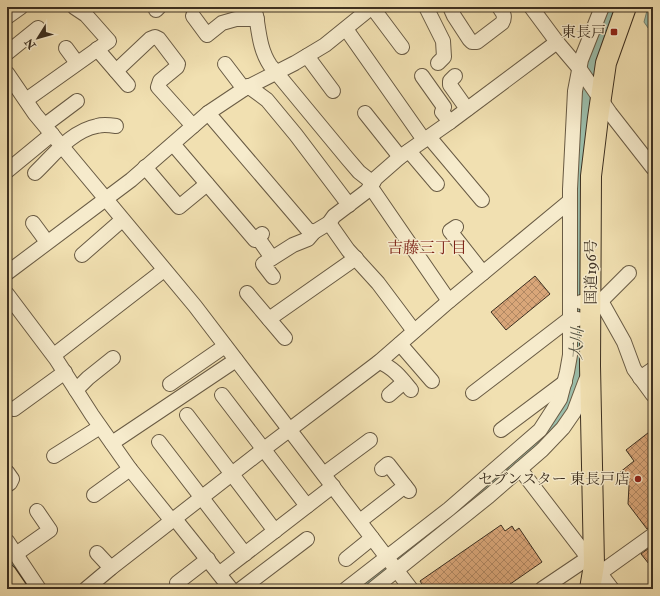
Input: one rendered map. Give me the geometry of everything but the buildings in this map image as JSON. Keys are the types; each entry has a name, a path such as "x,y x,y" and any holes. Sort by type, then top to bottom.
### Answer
{"highway":[{"name":"国道196号","path":"593,571 576,408 590,366 582,309 577,191 591,176 606,63 626,7"}],"street":[{"path":"7,17 21,7"},
{"path":"26,100 108,41 86,15 74,7"},
{"path":"426,7 443,41 444,58 438,62"},
{"path":"450,7 454,16 472,42 477,42 502,24 504,15 499,7"},
{"path":"531,7 557,42 579,68 600,100 653,168"},
{"path":"86,589 232,474 379,362 577,191 575,91 579,68 586,46 602,7"},
{"path":"7,273 105,199 173,144 208,113 246,88 325,45 370,8 402,47"},
{"path":"192,16 207,35 222,23 254,12 264,57 347,158 372,185 449,301"},
{"path":"7,53 38,28"},
{"path":"346,29 426,139 482,200"},
{"path":"116,71 150,39 155,37 159,39 177,60 178,64 177,67 160,81 158,87 193,126"},
{"path":"273,277 263,264 293,245 308,239 314,232 329,223 348,205 367,191 405,154 557,42"},
{"path":"66,48 77,63"},
{"path":"97,49 128,86"},
{"path":"307,56 333,91"},
{"path":"225,64 246,88 267,100 296,135 348,205"},
{"path":"7,73 48,130 195,306 411,589"},
{"path":"422,76 444,107 442,112 450,122"},
{"path":"455,76 450,81 450,85 467,109"},
{"path":"7,171 77,101"},
{"path":"208,113 308,230 314,232"},
{"path":"365,113 437,184"},
{"path":"35,173 76,135 98,125 116,126"},
{"path":"173,144 255,240 260,236 272,258"},
{"path":"145,167 179,207 207,184"},
{"path":"82,255 122,220"},
{"path":"33,223 48,242"},
{"path":"329,223 348,250 378,283 414,331"},
{"path":"456,227 450,231 483,273"},
{"path":"269,319 356,258"},
{"path":"54,355 164,270"},
{"path":"473,393 629,273"},
{"path":"247,293 285,338"},
{"path":"7,294 54,355 105,434 130,469 220,573 231,589"},
{"path":"582,309 624,342 634,369 653,395"},
{"path":"576,408 565,382 570,355 582,309"},
{"path":"400,344 432,381"},
{"path":"170,384 225,346"},
{"path":"76,390 88,378 113,358"},
{"path":"57,458 105,434 236,360"},
{"path":"379,362 387,365 408,386 389,395"},
{"path":"640,378 653,369"},
{"path":"14,409 65,372"},
{"path":"501,430 565,382"},
{"path":"222,395 307,506"},
{"path":"373,589 520,470 563,428 576,408"},
{"path":"346,589 449,509 540,430 576,408"},
{"path":"187,415 275,531"},
{"path":"324,474 370,440"},
{"path":"159,442 245,554"},
{"path":"360,521 407,488 388,464 382,469"},
{"path":"94,495 130,469"},
{"path":"520,470 593,571 612,589"},
{"path":"7,472 12,479 7,485"},
{"path":"220,573 333,486"},
{"path":"16,554 50,530 37,511"},
{"path":"542,589 593,571 653,535"},
{"path":"346,559 372,538"},
{"path":"241,589 269,574 307,539"},
{"path":"7,541 39,589"},
{"path":"97,553 112,568"},
{"path":"177,582 208,559"}],"water":[{"path":"648,7 653,7 653,35 644,22"}],"waterway":[{"name":"大川","path":"358,589 491,484 544,435 561,411 575,376 578,311 578,177 583,95 602,28 611,7"},
{"path":"7,556 29,589"}],"place":[{"name":"東長戸","path":"614,32"},
{"name":"セブンスター 東長戸店","path":"638,479"}],"district":[{"name":"吉藤三丁目","path":"427,248"}]}
